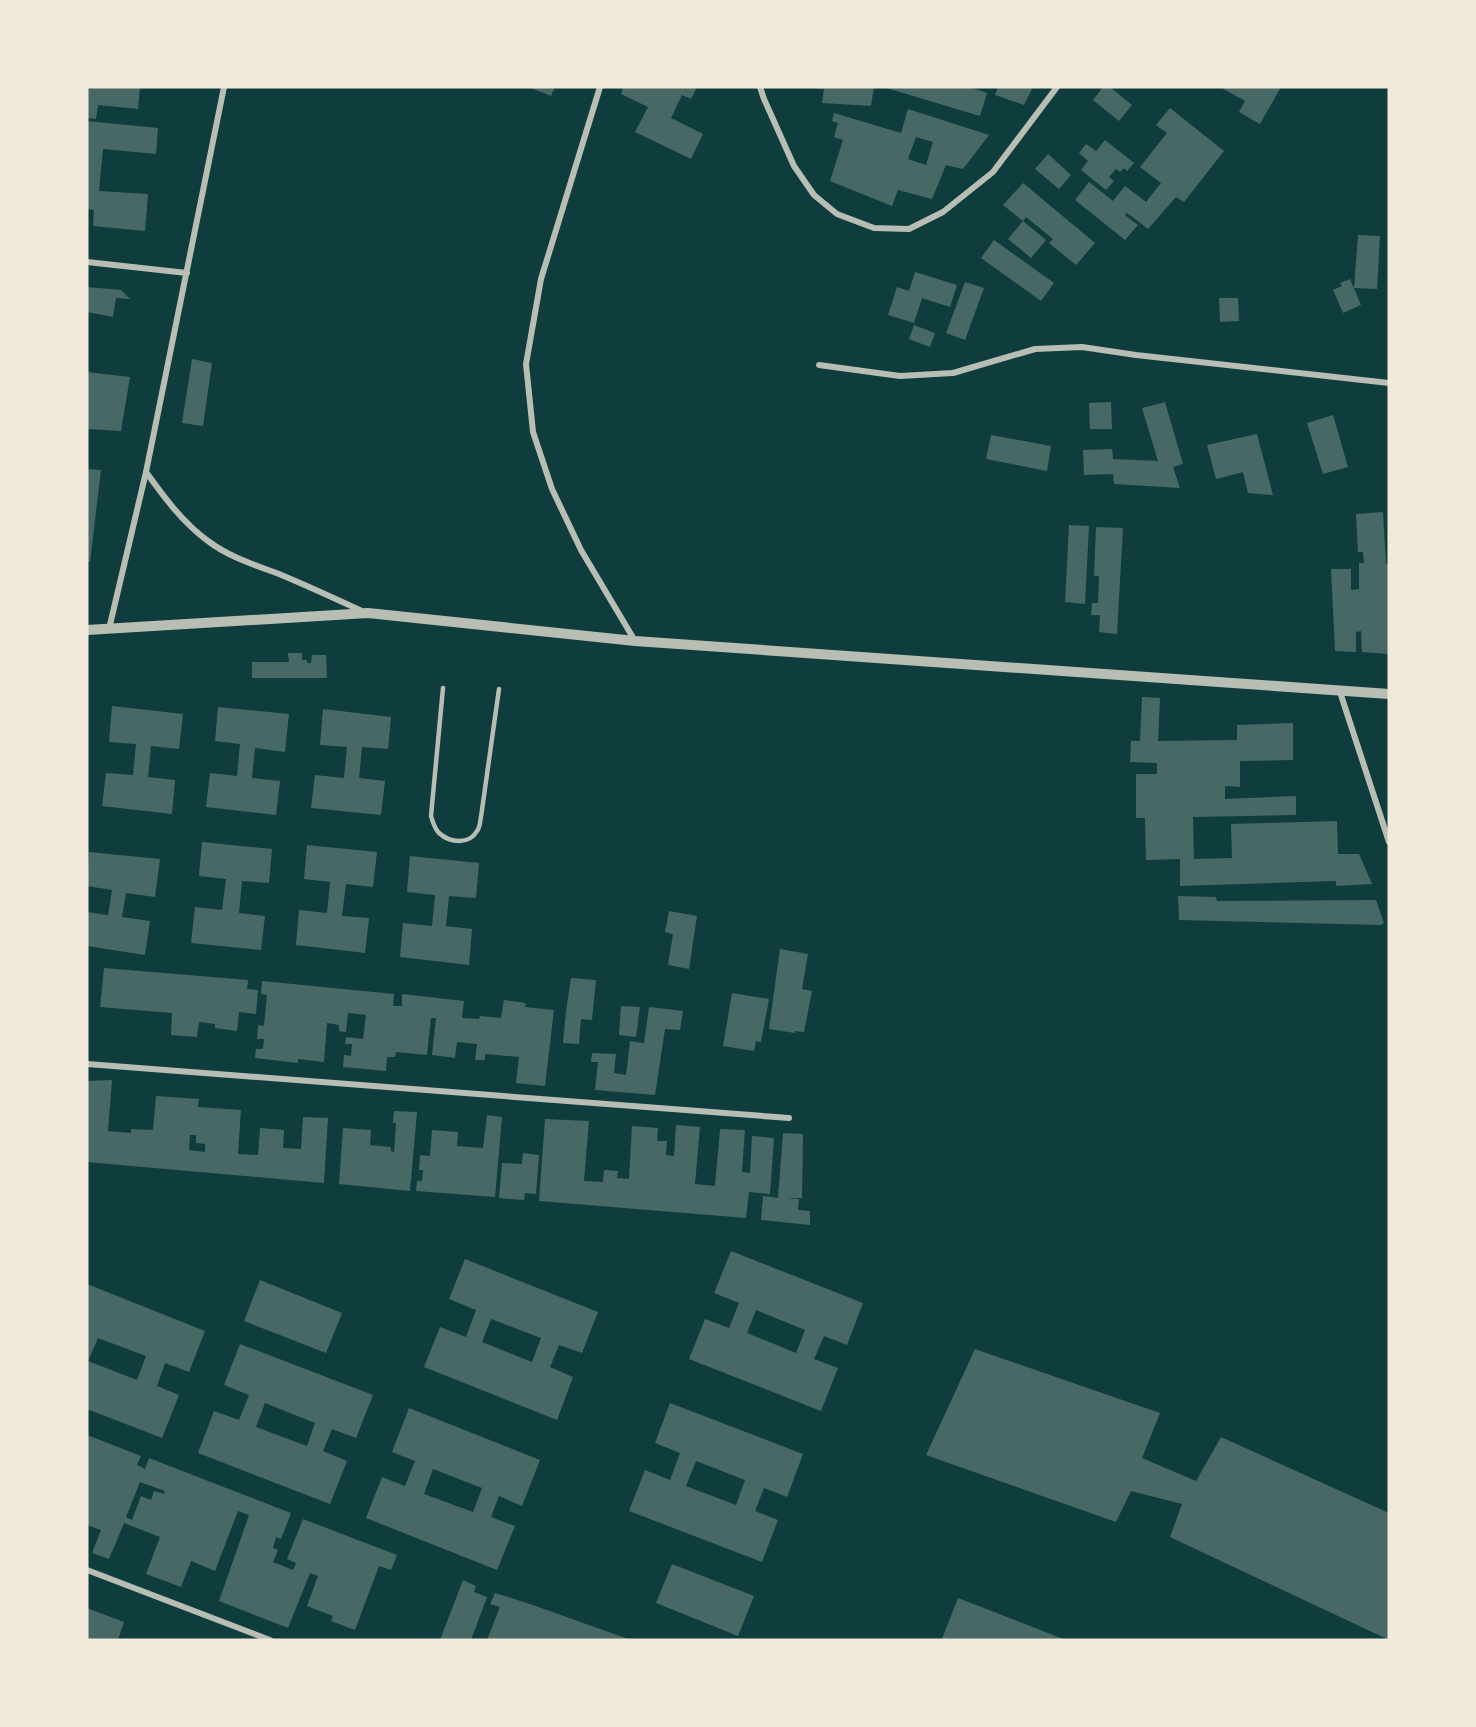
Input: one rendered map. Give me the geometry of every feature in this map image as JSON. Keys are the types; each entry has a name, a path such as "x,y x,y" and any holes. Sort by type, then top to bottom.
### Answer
{"street":[{"path":"109,630 146,472 224,87"},
{"path":"600,87 541,279 526,364 533,432 552,489 581,550 635,641"},
{"path":"760,87 794,166 814,195 837,214 874,228 909,230 944,212 993,172 1057,87"},
{"path":"87,262 187,273"},
{"path":"819,365 900,376 953,373 1035,349 1082,347 1389,383"},
{"path":"146,472 185,521 208,542 241,560 368,613"},
{"path":"87,630 368,613 635,641 1389,694"},
{"path":"1340,692 1389,842"},
{"path":"87,1064 789,1118"},
{"path":"87,1570 270,1640"}],"lane":[{"path":"443,688 431,816 440,834 454,841 468,840 477,831 481,817 499,689"}],"building":[{"path":"87,87 140,88 138,109 98,105 96,119 87,118"},
{"path":"528,87 555,87 551,96"},
{"path":"623,87 697,87 691,99 682,95 671,118 703,134 691,159 635,132 648,107 621,94"},
{"path":"817,87 874,87 871,106 822,103 824,89 817,89"},
{"path":"883,87 970,87 987,93 980,116"},
{"path":"998,87 1033,87 1024,105 995,95"},
{"path":"1103,87 1110,87 1132,105 1119,121 1093,100"},
{"path":"1220,87 1281,87 1260,124 1239,112 1245,101"},
{"path":"1170,108 1224,151 1184,202 1176,197 1148,229 1127,213 1125,215 1138,225 1125,240 1075,200 1089,182 1113,201 1125,186 1146,202 1161,183 1140,167 1167,133 1156,125"},
{"path":"908,109 989,135 963,169 946,165 932,199 898,190 892,206 830,181 843,140 834,137 838,123 832,121 834,113 901,133","holes":["916,137 933,142 926,165 908,159"]},
{"path":"87,121 158,128 156,154 103,149 99,191 148,194 145,231 93,226 94,210 87,209"},
{"path":"1105,140 1134,163 1127,171 1124,168 1120,172 1116,169 1109,177 1114,181 1106,190 1081,170 1088,161 1079,153 1086,144 1096,151"},
{"path":"1048,154 1071,175 1059,189 1035,169"},
{"path":"1023,183 1095,243 1076,265 1049,243 1053,239 1026,217 1023,221 1003,205"},
{"path":"1023,221 1046,240 1031,258 1008,239"},
{"path":"1358,235 1380,236 1377,289 1354,288"},
{"path":"994,240 1054,283 1041,301 981,258"},
{"path":"915,272 957,285 950,307 922,298 914,323 888,315 897,287 909,291"},
{"path":"1350,279 1361,305 1343,313 1333,290 1342,286 1340,283"},
{"path":"965,282 984,288 965,340 946,333"},
{"path":"87,287 121,290 130,299 116,298 113,317 87,312"},
{"path":"1219,298 1238,298 1239,321 1220,322"},
{"path":"914,325 935,333 930,347 909,339"},
{"path":"192,359 212,363 203,426 182,423"},
{"path":"87,372 130,377 121,431 87,429"},
{"path":"1111,402 1112,429 1090,429 1089,403"},
{"path":"1165,402 1183,464 1173,467 1180,488 1114,484 1113,474 1084,475 1083,450 1112,449 1113,459 1158,461 1142,408"},
{"path":"1333,415 1348,467 1323,474 1307,423"},
{"path":"1257,434 1273,495 1248,493 1243,472 1216,479 1207,445"},
{"path":"991,435 1051,446 1047,471 986,459"},
{"path":"87,469 101,470 90,562 87,562"},
{"path":"1383,512 1386,564 1389,564 1389,654 1362,652 1361,631 1356,632 1356,652 1335,651 1331,569 1351,569 1351,590 1359,589 1359,563 1364,563 1363,552 1358,552 1356,514"},
{"path":"1069,525 1089,526 1085,604 1065,602"},
{"path":"1096,527 1123,528 1117,634 1099,632 1100,615 1091,615 1092,603 1098,603 1099,576 1094,576"},
{"path":"288,653 302,653 302,660 307,660 307,663 311,663 312,655 326,655 327,678 252,678 252,662 289,662"},
{"path":"1142,697 1160,698 1158,741 1237,740 1237,725 1293,723 1293,760 1240,761 1240,787 1225,786 1225,799 1296,796 1296,815 1193,817 1194,859 1232,858 1231,824 1337,821 1338,854 1359,854 1372,884 1336,886 1336,881 1180,886 1180,859 1146,860 1145,818 1136,818 1136,774 1157,774 1157,763 1130,762 1131,741 1140,741"},
{"path":"112,706 183,714 179,749 151,746 148,777 175,780 172,814 102,806 106,773 133,775 136,744 109,742"},
{"path":"218,707 289,714 285,752 255,748 252,778 280,781 276,815 206,807 210,773 237,776 240,744 215,741"},
{"path":"323,709 391,717 388,749 362,747 359,778 385,781 381,815 311,808 315,775 344,778 347,747 320,745"},
{"path":"202,842 272,849 269,883 242,881 239,913 265,916 261,950 191,943 195,907 222,910 226,879 199,876"},
{"path":"307,845 377,852 373,887 346,884 342,916 369,918 365,953 296,945 299,910 327,913 330,882 304,879"},
{"path":"89,852 160,859 155,897 126,893 122,917 150,921 145,955 87,946 87,912 108,915 112,890 87,886"},
{"path":"410,856 479,863 476,898 449,896 446,926 472,929 469,965 400,957 403,923 432,926 435,895 407,892"},
{"path":"1178,896 1216,897 1217,901 1376,900 1384,923 1381,925 1179,920"},
{"path":"669,911 697,916 689,969 668,965 673,934 665,932"},
{"path":"780,949 808,954 802,989 812,991 804,1032 769,1029"},
{"path":"104,968 248,980 247,989 258,990 256,1014 239,1012 237,1031 215,1028 215,1024 199,1022 197,1037 171,1035 172,1013 100,1007"},
{"path":"571,978 596,980 592,1020 581,1019 579,1044 563,1043"},
{"path":"262,981 394,994 393,1006 402,1006 402,994 464,1001 462,1018 479,1019 480,1016 501,1018 504,1000 526,1003 525,1007 554,1010 545,1086 516,1083 519,1057 485,1054 485,1060 475,1060 477,1044 457,1042 455,1058 432,1055 436,1018 431,1018 427,1055 396,1052 395,1057 387,1057 386,1071 343,1067 344,1055 351,1056 352,1044 345,1044 346,1037 363,1039 366,1015 348,1013 346,1032 339,1031 339,1025 327,1023 324,1062 298,1059 298,1063 255,1058 256,1049 263,1049 264,1039 257,1039 258,1025 264,1026 267,995 261,994"},
{"path":"732,993 769,999 761,1042 756,1041 754,1051 723,1046"},
{"path":"621,1006 640,1007 636,1037 619,1035"},
{"path":"649,1007 683,1011 680,1030 665,1029 655,1095 595,1090 598,1062 591,1062 592,1053 616,1054 614,1073 626,1075 630,1041 644,1043"},
{"path":"112,1080 108,1131 131,1133 131,1129 153,1130 156,1096 199,1099 198,1107 241,1110 238,1154 258,1155 260,1128 284,1130 283,1148 301,1149 303,1117 328,1118 324,1183 87,1162 87,1081","holes":["190,1135 196,1135 196,1143 205,1144 205,1152 189,1150"]},
{"path":"394,1111 417,1112 410,1191 339,1184 343,1128 371,1130 370,1145 391,1147 391,1151 394,1152 396,1123 393,1123"},
{"path":"487,1115 502,1117 495,1197 416,1191 417,1181 422,1181 423,1170 419,1170 420,1155 430,1156 432,1130 458,1132 457,1146 483,1148"},
{"path":"545,1119 589,1121 584,1181 603,1182 604,1170 618,1171 617,1178 629,1179 632,1126 658,1128 657,1141 667,1141 666,1155 674,1156 676,1125 700,1127 695,1184 715,1186 720,1129 745,1130 742,1172 750,1173 752,1136 774,1138 770,1194 749,1192 746,1218 539,1201"},
{"path":"783,1133 803,1134 802,1198 786,1198 799,1199 798,1210 810,1211 810,1225 761,1220 763,1196 778,1198"},
{"path":"523,1153 539,1155 536,1194 525,1193 524,1200 499,1198 502,1163 522,1164"},
{"path":"731,1251 863,1303 847,1345 824,1336 814,1359 838,1368 821,1411 689,1359 705,1319 729,1328 739,1303 714,1293","holes":["756,1310 805,1330 796,1353 747,1333"]},
{"path":"465,1259 598,1312 582,1353 559,1345 550,1367 573,1377 557,1420 424,1367 440,1327 466,1337 476,1310 449,1299","holes":["491,1319 541,1338 532,1362 482,1342"]},
{"path":"260,1280 342,1313 326,1353 244,1321"},
{"path":"87,1284 205,1331 189,1372 165,1363 157,1386 179,1395 162,1438 87,1409","holes":["98,1338 146,1356 137,1380 88,1361"]},
{"path":"240,1344 373,1395 356,1438 332,1429 323,1451 347,1461 330,1504 198,1453 214,1411 239,1420 249,1395 224,1385","holes":["265,1403 315,1423 307,1446 256,1427"]},
{"path":"975,1349 1160,1413 1142,1458 1196,1481 1221,1437 1389,1513 1389,1640 1170,1537 1182,1504 1131,1491 1116,1522 926,1455"},
{"path":"670,1403 803,1454 787,1497 764,1488 755,1511 778,1520 762,1562 629,1511 645,1470 670,1480 680,1453 655,1443","holes":["696,1461 745,1480 736,1505 686,1486"]},
{"path":"409,1408 540,1460 522,1506 499,1496 491,1517 515,1526 497,1570 366,1518 382,1477 405,1486 415,1461 392,1452","holes":["433,1469 482,1488 473,1512 424,1494"]},
{"path":"87,1435 141,1456 137,1465 145,1469 149,1458 291,1513 281,1539 276,1537 273,1548 278,1550 273,1562 293,1570 296,1563 287,1559 303,1519 397,1555 391,1570 379,1566 355,1630 331,1621 333,1616 307,1606 318,1576 310,1573 288,1628 219,1601 249,1515 238,1511 215,1571 191,1561 181,1587 146,1574 160,1537 124,1523 109,1559 92,1553 101,1530 87,1525","holes":["140,1482 165,1491 164,1494 154,1491 151,1500 141,1496 132,1520 126,1517"]},
{"path":"672,1564 754,1596 738,1636 656,1603"},
{"path":"463,1580 476,1586 474,1592 487,1597 471,1640 440,1640"},
{"path":"495,1593 631,1640 487,1640 500,1607 490,1604"},
{"path":"958,1598 1066,1640 942,1639"},
{"path":"87,1608 124,1622 118,1640 87,1640"}]}
